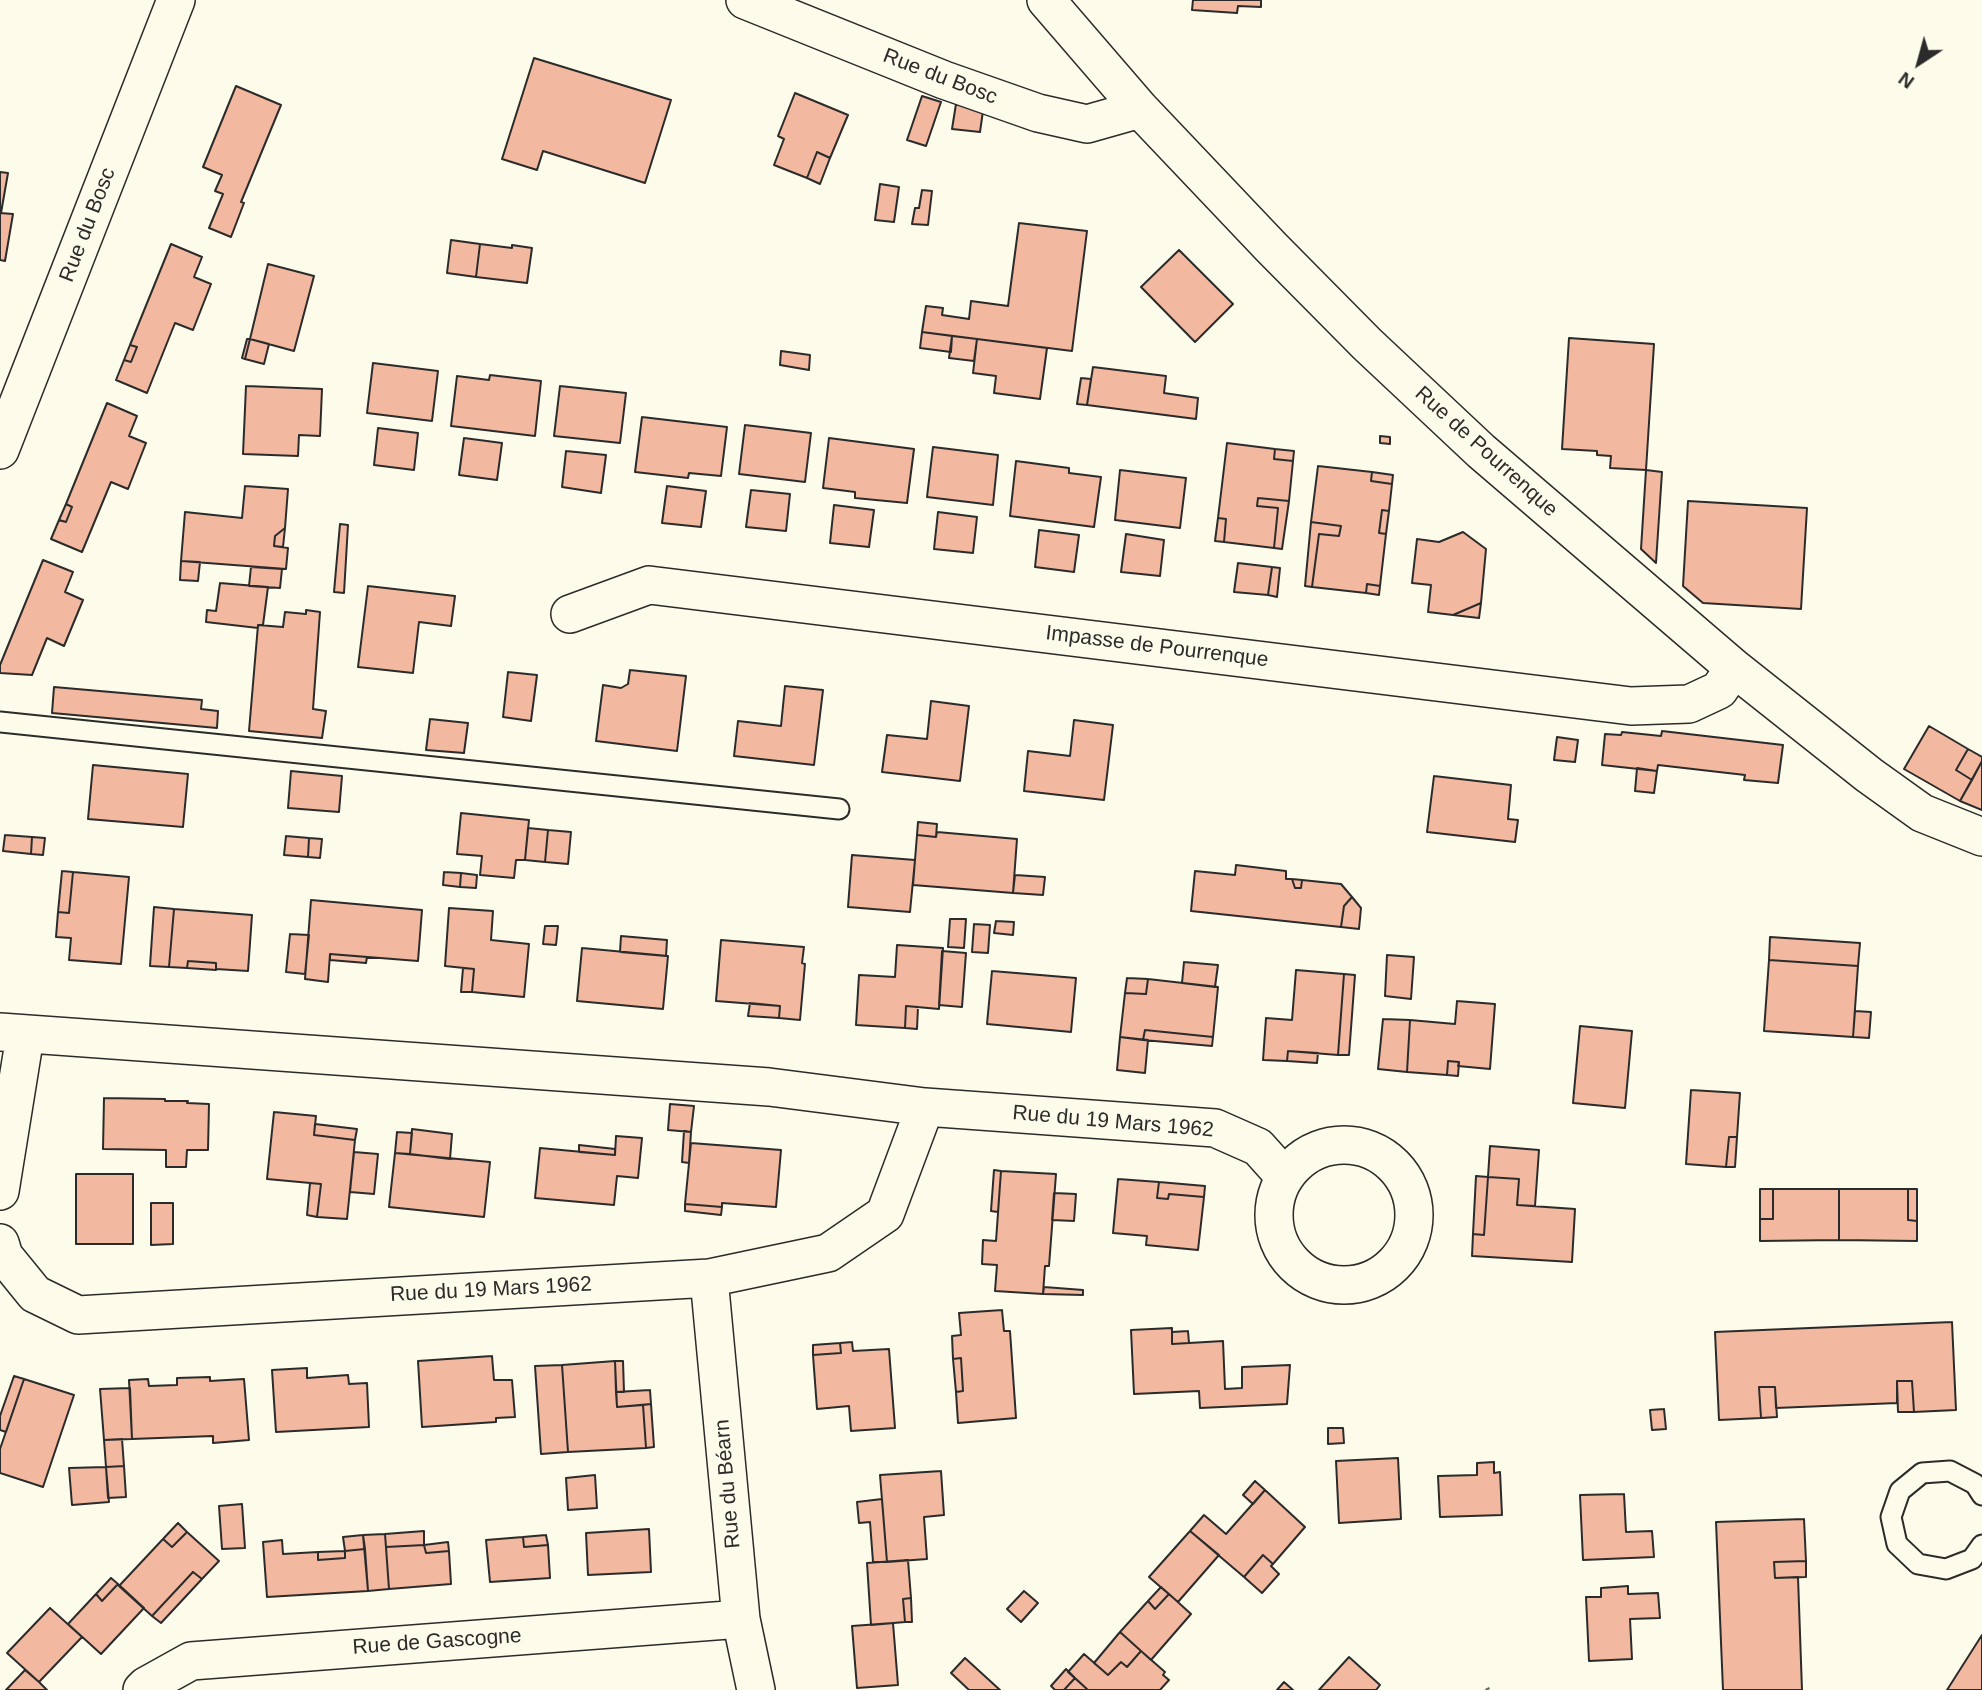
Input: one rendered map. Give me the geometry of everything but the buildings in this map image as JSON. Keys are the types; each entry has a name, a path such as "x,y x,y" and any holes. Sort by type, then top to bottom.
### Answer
{"street":[{"name":"Rue du Bosc","path":"0,450 176,0"},
{"name":"Rue du Bosc","path":"745,0 944,80 1038,113 1087,124 1140,109"},
{"name":"Rue de Pourrenque","path":"1046,0 1140,109 1271,247 1377,353 1482,451 1734,668 1869,775 1922,813 1982,837"},
{"name":"Impasse de Pourrenque","path":"570,614 649,585 1630,706 1689,704 1719,690 1734,668"},
{"name":"Rue du 19 Mars 1962","path":"0,1191 12,1034 769,1087 925,1107 1215,1128 1258,1147 1284,1176"},
{"name":"Rue du 19 Mars 1962","path":"0,1243 4,1256 36,1294 78,1315 709,1278 828,1253 885,1214 925,1107"},
{"name":"Rue du Béarn","path":"709,1278 741,1619 755,1690"},
{"name":"Rue de Gascogne","path":"142,1690 191,1661 741,1619"}],"lane":[{"path":"0,722 839,809"},
{"path":"1982,1495 1975,1484 1950,1471 1922,1473 1900,1491 1891,1517 1897,1544 1918,1564 1945,1569 1972,1559 1982,1545"}]}
